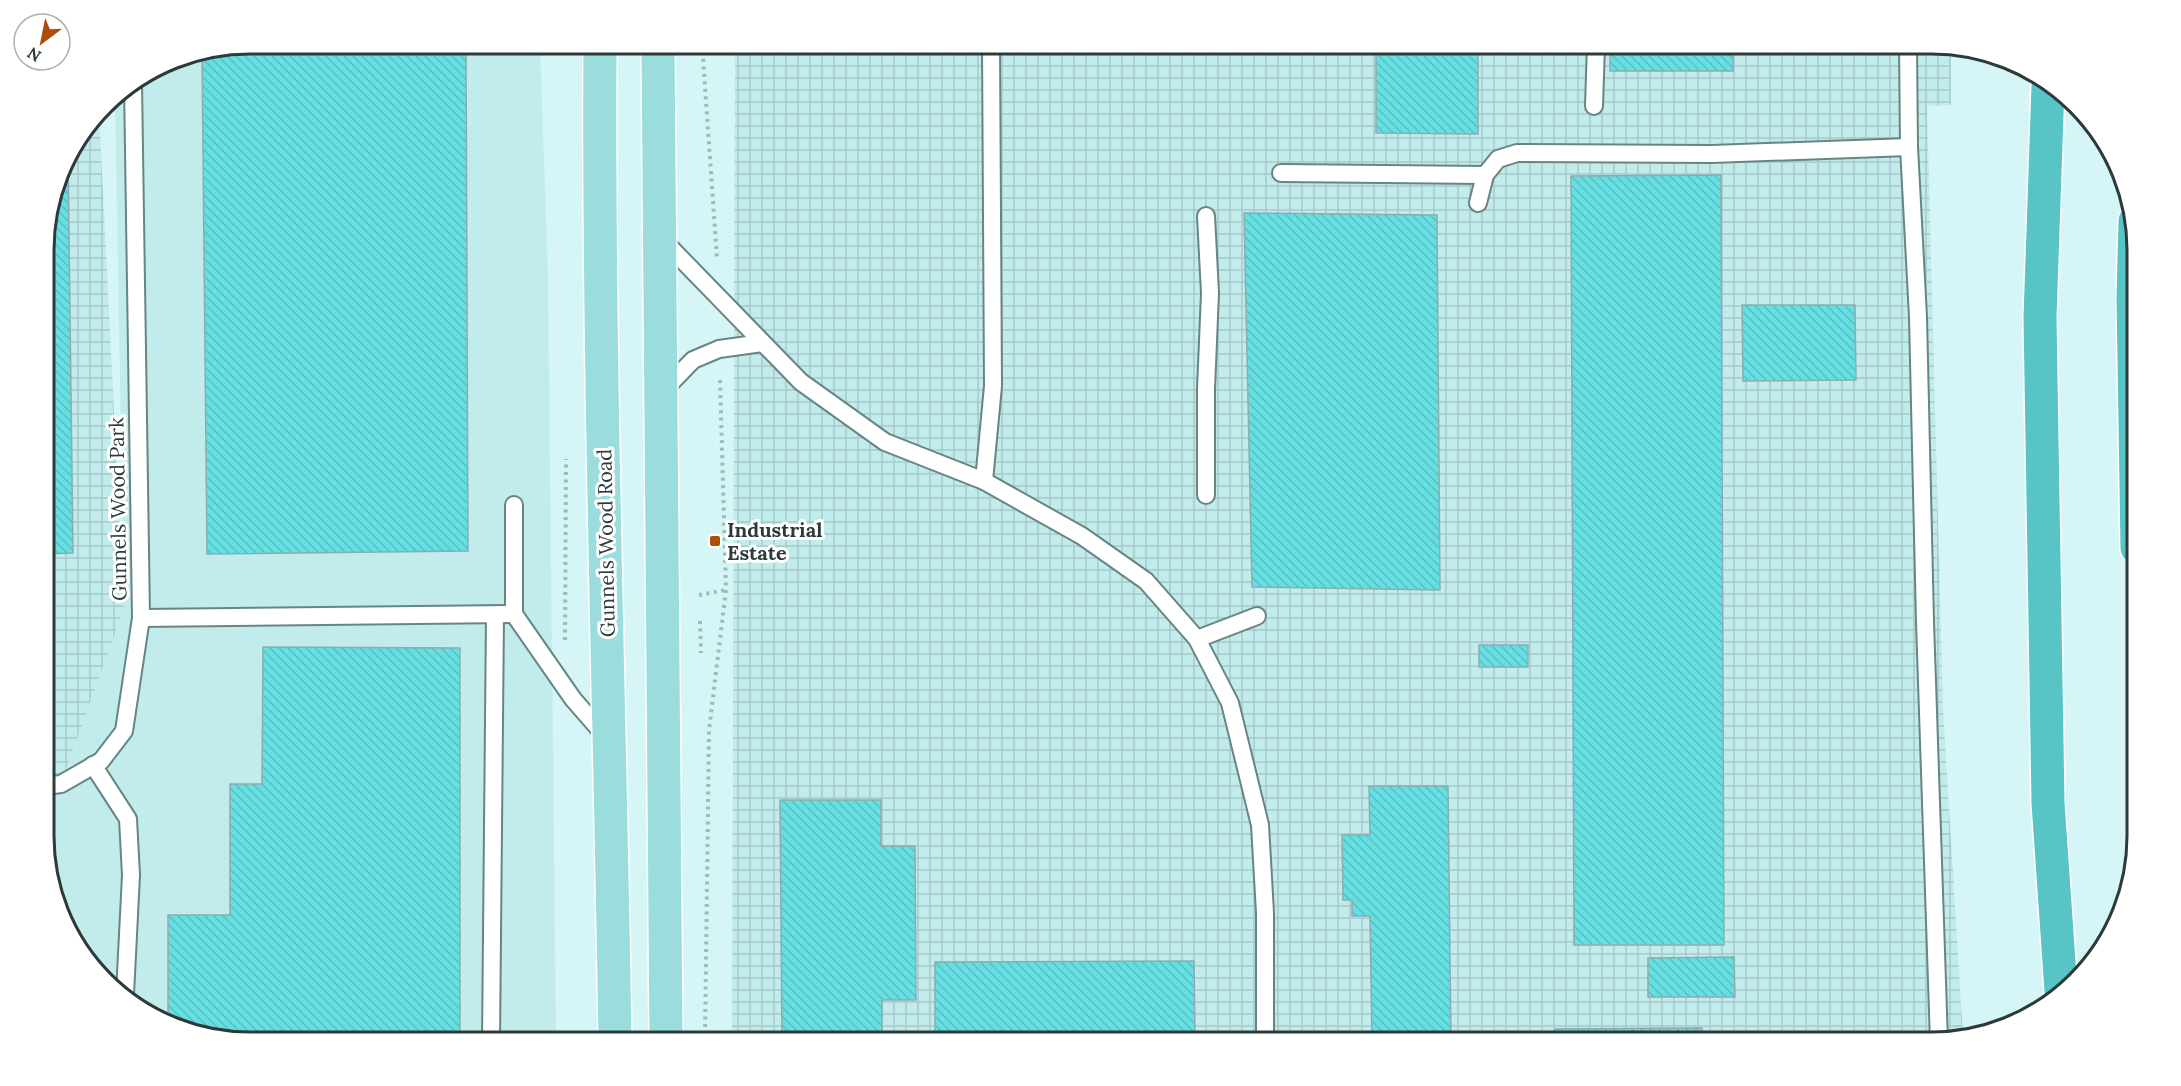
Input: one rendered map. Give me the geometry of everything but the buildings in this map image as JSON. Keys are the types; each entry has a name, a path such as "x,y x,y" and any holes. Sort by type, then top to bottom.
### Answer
{"highway":[{"path":"2048,92 2040,329 2048,803 2060,983"}],"main road":[{"name":"Gunnels Wood Road","path":"600,54 599,260 615,1032"},
{"path":"658,54 666,1032"}],"lane":[{"path":"984,481 993,386 991,54"},
{"path":"1594,106 1596,54"},
{"path":"1908,54 1909,147 1918,317 1923,576 1939,1032"},
{"name":"Gunnels Wood Park","path":"133,93 141,618 514,614"},
{"path":"1478,203 1485,175 1498,159 1517,153 1712,153 1909,147"},
{"path":"1281,173 1485,175"},
{"path":"1206,216 1210,293 1206,389 1206,495"},
{"path":"660,237 801,382 885,442 984,481 1082,536 1146,581 1197,639 1230,703 1260,825 1265,913 1265,1032"},
{"path":"661,392 693,360 719,349 762,343"},
{"path":"514,505 514,614 573,699 610,742"},
{"path":"491,1032 495,615"},
{"path":"1197,639 1257,616"},
{"path":"54,785 62,784 101,761 124,731 141,618"},
{"path":"93,765 128,819 131,874 125,986"}],"path":[{"path":"703,54 718,297"},
{"path":"705,1032 709,730 726,590 719,349"},
{"path":"699,604 699,594 726,590"},
{"path":"699,614 701,653"}],"shaded area":[{"path":"250,54 540,54 548,281 556,1032 250,1032 224,1030 199,1025 163,1012 141,999 121,983 94,955 69,911 56,862 54,802 124,609 115,108 141,87 163,74 187,64 224,56"},
{"path":"735,54 1951,56 1951,105 1927,106 1943,710 1963,1029 1944,1032 732,1032"},
{"path":"100,125 124,609 54,802 54,237 61,199 69,175 80,152"}],"place":[{"name":"Industrial Estate","path":"715,541"}]}
